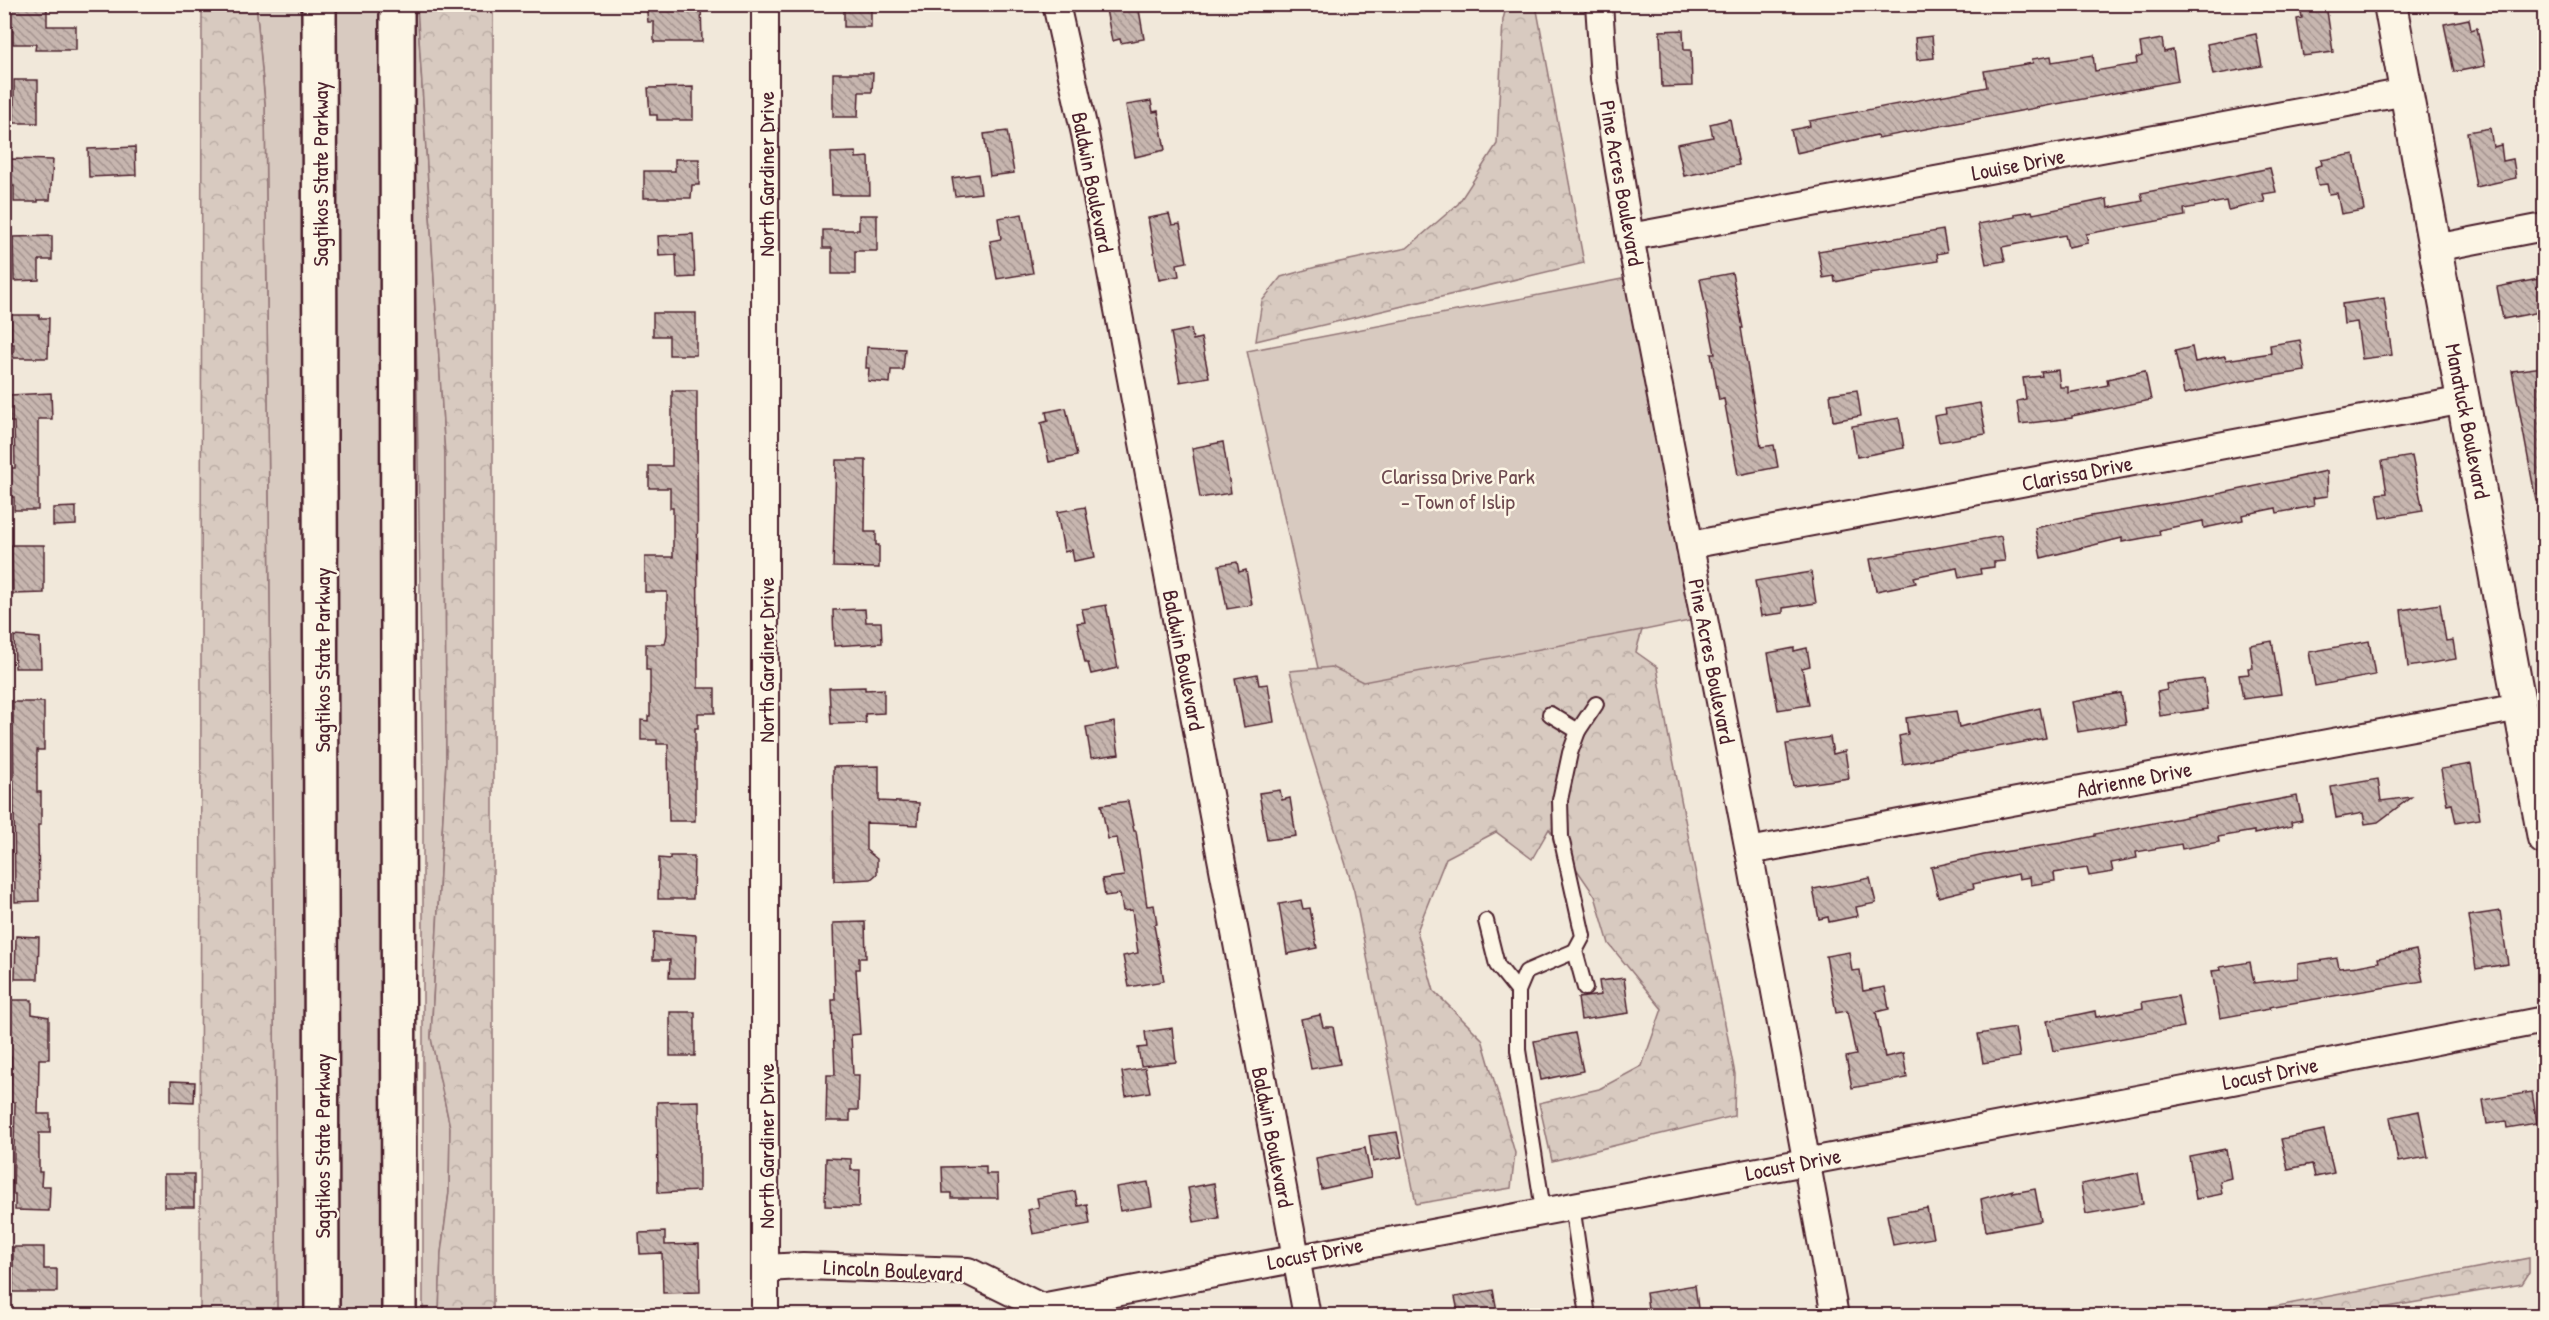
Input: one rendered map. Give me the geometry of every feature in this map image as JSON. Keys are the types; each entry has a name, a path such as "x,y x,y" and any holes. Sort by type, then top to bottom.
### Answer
{"highway":[{"name":"Sagtikos State Parkway","path":"319,4 322,1316"},
{"path":"397,4 399,1316"}],"street":[{"name":"North Gardiner Drive","path":"765,4 765,1316"},
{"name":"Baldwin Boulevard","path":"1056,4 1087,146 1307,1316"},
{"name":"Pine Acres Boulevard","path":"1599,4 1604,79 1630,237 1749,852 1835,1316"},
{"name":"Manatuck Boulevard","path":"2390,4 2544,838"},
{"name":"Louise Drive","path":"1630,237 2406,92"},
{"path":"2435,248 2544,227"},
{"name":"Clarissa Drive","path":"1690,545 2464,400"},
{"name":"Adrienne Drive","path":"1749,852 2520,707"},
{"name":"Locust Drive","path":"1042,1311 1296,1256 1806,1162 2544,1020"},
{"name":"Lincoln Boulevard","path":"765,1268 803,1266 968,1271 1042,1311"}],"lane":[{"path":"1543,1210 1518,1050 1518,992 1526,972 1575,951 1583,936 1561,837 1560,800 1570,753 1578,731 1596,704"},
{"path":"1550,714 1578,731"},
{"path":"1486,921 1497,965 1518,992"},
{"path":"1575,951 1585,988"},
{"path":"1572,1205 1588,1316"}],"green space":[{"path":"256,4 265,104 277,1315 200,1316 202,5"},
{"path":"256,5 304,5 306,571 304,1316 277,1315 265,104"},
{"path":"334,5 381,5 382,1316 336,1315 337,264"},
{"path":"414,5 417,5 445,455 446,761 431,1037 450,1127 449,1192 441,1253 439,1316 423,1315 423,788 414,191"},
{"path":"417,5 493,5 493,1315 439,1315 441,1253 449,1192 450,1127 431,1038 446,761 445,455"},
{"path":"1507,5 1536,5 1584,263 1256,341 1262,301 1281,277 1316,267 1407,248 1458,204 1497,144 1503,19"},
{"name":"Clarissa Drive Park - Town of Islip","path":"1638,276 1704,618 1324,695 1247,351"},
{"path":"1642,630 1636,652 1657,667 1735,1074 1734,1116 1552,1161 1539,1103 1599,1089 1642,1066 1662,1009 1609,944 1595,896 1549,829 1532,859 1496,832 1446,858 1417,931 1434,991 1482,1039 1515,1153 1511,1188 1416,1204 1354,891 1307,739 1290,671 1332,667 1363,682"},
{"path":"2529,1258 2529,1273 2522,1284 2341,1315 2231,1315"}],"building":[{"path":"9,4 47,6 47,26 76,26 76,50 35,50 36,44 13,44 13,31 9,31"},
{"path":"646,4 701,4 702,42 654,42 654,22 648,22"},
{"path":"844,4 871,4 871,27 844,27"},
{"path":"1105,4 1138,4 1144,39 1121,43 1120,39 1112,41"},
{"path":"2300,4 2326,4 2333,52 2303,56 2297,19 2302,18"},
{"path":"2469,19 2471,30 2477,28 2485,66 2454,72 2444,24"},
{"path":"1683,30 1684,50 1691,50 1692,86 1662,87 1660,31"},
{"path":"2256,34 2262,66 2213,75 2207,44"},
{"path":"1932,36 1934,58 1917,60 1915,38"},
{"path":"2162,39 2164,52 2173,50 2178,81 1878,138 1877,135 1796,153 1791,130 1810,126 1809,121 1987,87 1984,71 2033,63 2032,59 2051,56 2052,62 2093,55 2095,71 2137,64 2136,58 2142,56 2140,43"},
{"path":"833,73 873,73 872,92 859,92 858,117 833,117"},
{"path":"14,80 38,80 38,123 14,123"},
{"path":"693,87 693,120 657,120 657,115 650,115 648,88"},
{"path":"1151,101 1153,112 1158,111 1165,150 1135,157 1126,105"},
{"path":"1730,119 1739,165 1684,176 1677,144 1713,137 1710,124"},
{"path":"2490,128 2493,147 2501,145 2503,161 2513,159 2516,178 2476,187 2467,132"},
{"path":"1007,131 1014,173 990,176 984,134"},
{"path":"135,147 136,175 89,177 88,149"},
{"path":"856,152 856,158 869,157 870,195 832,195 831,153"},
{"path":"2354,154 2364,210 2341,214 2337,193 2329,194 2327,184 2318,185 2315,167 2322,165 2321,160"},
{"path":"10,159 53,160 50,200 14,202 14,186 9,186"},
{"path":"675,159 699,159 699,185 692,185 691,198 644,198 644,171 675,171"},
{"path":"2270,168 2276,192 2263,194 2265,202 2228,210 2226,201 2184,209 2185,216 2086,234 2088,243 2068,247 2065,235 2002,247 2005,261 1986,264 1978,224 2015,217 2015,214 2032,211 2033,214 2107,199 2108,208 2143,201 2141,193"},
{"path":"978,174 981,193 955,196 952,178"},
{"path":"1022,214 1033,273 997,279 990,241 1001,239 998,218"},
{"path":"1169,214 1172,225 1180,224 1187,262 1177,264 1179,276 1159,280 1148,218"},
{"path":"859,215 877,215 877,251 855,251 855,274 832,274 832,248 823,248 823,230 859,230"},
{"path":"1943,230 1947,252 1937,254 1938,261 1870,272 1871,274 1835,282 1834,276 1823,278 1818,251"},
{"path":"693,234 695,277 677,278 676,255 659,256 658,236"},
{"path":"52,236 52,260 39,260 39,280 14,281 13,237"},
{"path":"1732,273 1743,328 1741,328 1761,447 1774,445 1778,467 1738,475 1724,399 1719,400 1711,354 1715,354 1700,279"},
{"path":"2544,278 2544,303 2538,304 2540,312 2503,319 2497,287"},
{"path":"2384,298 2392,355 2362,359 2357,322 2344,324 2342,304"},
{"path":"653,313 696,313 696,355 669,355 669,336 653,336"},
{"path":"11,315 39,315 39,318 49,318 48,358 13,358"},
{"path":"1191,329 1193,340 1201,338 1209,377 1180,382 1171,333"},
{"path":"2300,340 2305,371 2242,381 2184,394 2175,351 2192,347 2195,362 2225,356 2226,360 2271,353 2270,345"},
{"path":"867,347 905,349 903,370 891,370 890,383 868,381"},
{"path":"2543,367 2544,500 2536,501 2512,371"},
{"path":"2058,370 2060,387 2068,387 2068,393 2108,385 2107,379 2145,371 2151,400 2072,416 2072,418 2020,424 2017,401 2026,399 2023,378 2042,376 2041,372"},
{"path":"1857,390 1861,416 1833,421 1830,394"},
{"path":"672,391 697,391 698,688 715,688 715,713 698,713 698,728 695,728 695,821 669,821 668,744 657,744 657,740 641,740 641,720 648,721 648,716 650,716 650,670 646,670 646,644 665,644 667,635 667,592 645,592 645,557 673,557 673,508 670,508 670,488 649,488 649,466 672,466"},
{"path":"51,393 52,419 38,419 38,510 14,510 14,497 9,497 9,468 15,468 14,422 10,422 10,395"},
{"path":"1980,403 1986,434 1939,442 1934,416 1946,414 1945,409"},
{"path":"1066,408 1077,456 1049,462 1041,423 1048,421 1046,412"},
{"path":"1899,418 1904,448 1857,457 1852,426"},
{"path":"1223,442 1231,493 1200,498 1192,448"},
{"path":"2412,456 2423,511 2381,518 2377,494 2387,493 2382,461"},
{"path":"836,460 866,460 865,532 876,532 876,545 879,545 879,568 833,567"},
{"path":"2327,471 2328,496 2313,498 2314,506 2277,513 2276,508 2242,515 2243,520 2204,528 2203,521 2159,530 2160,535 2122,542 2122,538 2041,558 2035,528 2199,498"},
{"path":"76,507 76,525 53,526 53,508"},
{"path":"1085,507 1095,557 1074,561 1072,550 1064,552 1057,512"},
{"path":"2001,536 2005,561 1994,562 1994,567 1980,569 1981,574 1959,578 1957,568 1914,577 1916,583 1876,591 1870,559"},
{"path":"12,545 44,545 44,593 13,594"},
{"path":"1237,562 1239,572 1246,570 1252,605 1227,609 1219,565"},
{"path":"1811,572 1816,603 1783,608 1783,613 1761,616 1755,581"},
{"path":"2440,604 2446,641 2453,640 2456,659 2408,667 2401,610"},
{"path":"1106,605 1118,668 1091,674 1088,663 1085,663 1077,623 1085,622 1082,609"},
{"path":"865,609 866,622 881,622 882,643 834,646 833,610"},
{"path":"14,636 40,638 41,668 15,668"},
{"path":"2272,641 2281,694 2243,699 2239,675 2249,674 2248,668 2253,668 2250,645"},
{"path":"2369,641 2375,675 2315,686 2309,652"},
{"path":"1794,648 1794,651 1807,648 1810,666 1802,668 1809,705 1778,710 1768,653"},
{"path":"1257,674 1259,685 1268,684 1274,722 1244,727 1235,678"},
{"path":"2204,679 2208,709 2160,716 2157,692 2167,690 2166,684"},
{"path":"865,687 865,690 884,689 884,713 865,714 866,723 831,724 829,688"},
{"path":"2121,693 2126,724 2078,732 2072,702"},
{"path":"13,702 44,702 44,750 37,750 37,792 41,792 41,825 38,825 39,901 15,902"},
{"path":"2040,708 2046,738 1903,764 1899,736 1908,734 1906,718 1956,711 1959,727"},
{"path":"1114,722 1119,754 1091,758 1086,727"},
{"path":"1830,737 1833,754 1845,751 1849,778 1793,786 1786,744"},
{"path":"2471,764 2480,819 2456,823 2452,804 2447,805 2441,769"},
{"path":"879,766 879,801 919,803 918,825 866,823 866,850 877,859 877,874 871,879 834,881 833,767"},
{"path":"2378,779 2381,801 2411,797 2378,822 2365,824 2363,813 2336,818 2331,787"},
{"path":"1280,790 1282,800 1290,798 1296,836 1267,840 1259,793"},
{"path":"2297,796 2302,820 2291,822 2292,826 2254,834 2254,831 2218,837 2219,842 2182,849 2181,844 2136,852 2137,858 2111,863 2113,872 2089,876 2087,868 2054,873 2055,881 2031,885 2030,877 2019,879 2018,874 1973,884 1974,888 1938,897 1931,867"},
{"path":"1128,801 1134,831 1136,831 1147,906 1154,905 1157,924 1154,925 1164,981 1129,987 1123,956 1138,953 1132,910 1123,911 1120,894 1105,896 1102,879 1124,876 1117,838 1108,839 1101,805"},
{"path":"670,856 694,856 693,899 658,899 659,858 670,859"},
{"path":"1870,878 1876,903 1856,907 1858,916 1829,922 1828,917 1819,919 1813,889"},
{"path":"1301,900 1303,909 1310,908 1317,948 1287,954 1279,904"},
{"path":"2500,911 2508,964 2476,969 2468,916"},
{"path":"865,922 866,958 859,958 859,969 856,969 860,1034 851,1035 853,1075 859,1075 858,1110 850,1110 850,1121 826,1121 827,1075 835,1075 832,1000 835,1000 833,923"},
{"path":"654,932 696,935 695,978 669,978 670,960 653,960"},
{"path":"16,936 39,937 38,979 15,979"},
{"path":"2416,950 2423,981 2269,1007 2270,1009 2220,1018 2212,971 2221,970 2220,967 2250,962 2254,983 2298,978 2298,964 2337,958 2339,968 2358,966 2379,962 2378,958"},
{"path":"1849,952 1852,971 1860,970 1863,991 1885,987 1889,1009 1876,1012 1885,1057 1903,1053 1907,1078 1852,1088 1846,1057 1856,1055 1847,1011 1836,1013 1826,956"},
{"path":"1624,978 1629,1013 1581,1020 1578,998 1601,995 1599,981"},
{"path":"2178,996 2184,1027 2053,1051 2047,1021 2095,1011 2096,1017 2143,1008 2142,1002"},
{"path":"11,1000 32,1000 32,1014 49,1017 49,1059 39,1059 38,1114 50,1114 50,1133 39,1133 39,1172 42,1172 41,1186 50,1186 49,1211 15,1210 15,1194 13,1194 15,1102 10,1102 11,1057 8,1057"},
{"path":"670,1012 695,1012 695,1056 670,1056"},
{"path":"1320,1015 1323,1027 1333,1027 1340,1064 1311,1069 1301,1019"},
{"path":"1172,1028 1176,1062 1141,1066 1138,1048 1147,1047 1145,1032"},
{"path":"2015,1028 2020,1057 1983,1063 1978,1034"},
{"path":"1575,1033 1583,1071 1541,1080 1534,1041"},
{"path":"1145,1068 1150,1092 1126,1096 1122,1072"},
{"path":"171,1081 195,1082 194,1102 171,1101"},
{"path":"2532,1092 2537,1123 2507,1128 2506,1121 2487,1124 2483,1100"},
{"path":"699,1101 699,1191 658,1193 657,1102"},
{"path":"2419,1111 2428,1157 2398,1162 2390,1117"},
{"path":"2324,1130 2334,1173 2315,1177 2312,1164 2288,1169 2281,1139"},
{"path":"1397,1132 1402,1157 1373,1162 1369,1136"},
{"path":"1365,1148 1371,1178 1321,1189 1316,1158"},
{"path":"2226,1149 2231,1178 2220,1181 2222,1194 2196,1199 2189,1156"},
{"path":"826,1158 851,1159 851,1170 860,1170 859,1207 825,1206"},
{"path":"986,1166 986,1174 997,1174 998,1198 951,1198 951,1193 943,1193 942,1167"},
{"path":"2138,1173 2143,1204 2086,1214 2081,1184"},
{"path":"164,1174 194,1174 194,1207 164,1207"},
{"path":"1148,1182 1152,1206 1120,1211 1116,1187"},
{"path":"1214,1183 1219,1218 1194,1222 1188,1188"},
{"path":"2035,1189 2041,1221 1986,1231 1981,1199 2013,1190 2013,1193"},
{"path":"1075,1191 1078,1206 1087,1204 1090,1224 1033,1234 1028,1210 1039,1207 1037,1198"},
{"path":"1927,1208 1933,1238 1893,1245 1887,1215"},
{"path":"665,1232 665,1245 699,1244 700,1292 663,1293 662,1253 640,1254 639,1233"},
{"path":"13,1247 44,1247 44,1269 57,1269 57,1292 13,1292"},
{"path":"1695,1285 1699,1316 1649,1316 1646,1293"},
{"path":"1493,1290 1498,1316 1459,1316 1455,1297"}]}
